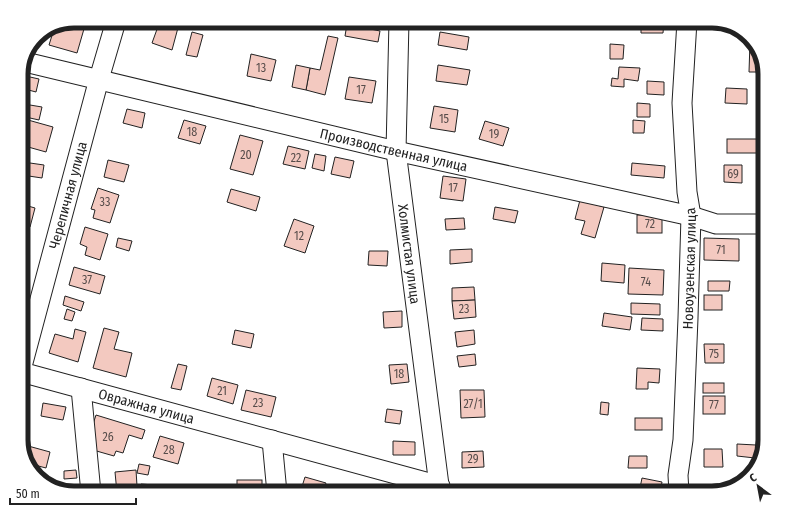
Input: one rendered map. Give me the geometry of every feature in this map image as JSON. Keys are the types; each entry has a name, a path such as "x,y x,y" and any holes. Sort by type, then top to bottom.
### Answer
{"street":[{"name":"Черепичная улица","path":"28,345 114,28"},
{"name":"Холмистая улица","path":"399,28 396,151 440,486"},
{"name":"Новоузенская улица","path":"679,486 678,476 683,440 691,216 687,192 682,104 687,28"},
{"name":"Производственная улица","path":"30,63 396,151 691,216 716,224 758,224"},
{"name":"Овражная улица","path":"28,373 272,440 430,486"},
{"path":"81,388 90,486"},
{"path":"272,440 276,486"}],"building":[{"path":"84,28 77,53 49,45 53,33 56,31"},
{"path":"157,28 178,28 172,50 152,43"},
{"path":"346,28 366,28 380,31 378,42 345,36"},
{"path":"641,28 663,28 663,33 641,33"},
{"path":"192,32 203,35 197,57 186,55"},
{"path":"440,32 469,37 467,50 438,45"},
{"path":"328,36 338,38 325,95 306,90 310,68 320,70"},
{"path":"610,44 624,45 623,59 610,59"},
{"path":"750,47 755,56 758,72 749,72"},
{"path":"251,54 276,60 271,81 247,76"},
{"path":"296,65 310,68 306,90 292,87"},
{"path":"438,65 470,70 467,85 436,81"},
{"path":"619,67 640,68 638,81 624,79 624,87 611,86 612,78 618,79"},
{"path":"28,77 39,79 36,92 28,90"},
{"path":"349,77 376,81 372,103 345,99"},
{"path":"647,81 664,82 664,95 647,94"},
{"path":"726,88 747,89 747,104 725,103"},
{"path":"637,103 650,104 650,117 637,117"},
{"path":"28,105 42,107 39,120 28,118"},
{"path":"434,106 458,110 455,132 430,128"},
{"path":"127,109 145,113 142,128 123,123"},
{"path":"28,120 53,127 46,152 28,147"},
{"path":"184,120 206,126 200,144 178,138"},
{"path":"633,120 645,121 644,133 633,133"},
{"path":"485,121 509,128 503,146 479,139"},
{"path":"240,135 263,141 253,175 230,169"},
{"path":"727,139 758,139 758,153 727,153"},
{"path":"288,146 309,151 305,169 283,164"},
{"path":"315,154 326,156 324,171 312,168"},
{"path":"335,157 354,161 350,178 331,174"},
{"path":"108,160 129,165 124,182 104,177"},
{"path":"28,163 44,165 42,178 28,176"},
{"path":"632,163 665,166 664,178 631,175"},
{"path":"724,165 742,165 742,183 724,182"},
{"path":"443,176 466,179 463,201 440,198"},
{"path":"98,188 119,195 110,223 93,218 95,210 91,209"},
{"path":"231,189 260,197 256,211 227,202"},
{"path":"580,200 604,207 595,238 581,234 585,221 575,219"},
{"path":"28,206 35,208 30,227 28,227"},
{"path":"495,207 518,211 515,223 493,219"},
{"path":"637,215 662,215 662,233 637,233"},
{"path":"464,218 465,229 446,230 445,219"},
{"path":"294,219 314,226 305,253 284,246"},
{"path":"85,227 108,234 100,260 85,255 87,247 80,244"},
{"path":"118,238 132,241 129,251 116,247"},
{"path":"704,238 739,239 739,261 704,260"},
{"path":"472,249 472,262 450,264 450,250"},
{"path":"369,251 388,251 387,266 368,265"},
{"path":"602,263 625,265 624,283 601,281"},
{"path":"74,267 105,276 100,294 69,285"},
{"path":"629,268 664,270 663,295 628,294"},
{"path":"708,281 730,281 729,291 708,291"},
{"path":"474,287 475,300 452,301 452,288"},
{"path":"704,295 722,295 722,310 704,310"},
{"path":"65,296 84,302 81,311 63,305"},
{"path":"475,300 476,317 454,319 452,301"},
{"path":"631,303 660,304 660,315 631,314"},
{"path":"67,309 75,312 72,321 64,319"},
{"path":"402,311 402,327 384,328 383,312"},
{"path":"604,313 632,317 630,330 602,326"},
{"path":"642,318 663,319 663,331 641,330"},
{"path":"104,328 119,332 114,349 132,353 126,377 93,368"},
{"path":"75,329 86,332 78,362 49,353 55,334 73,339"},
{"path":"235,330 254,334 251,348 232,344"},
{"path":"474,330 475,344 457,347 455,332"},
{"path":"704,344 724,344 724,363 705,363"},
{"path":"475,354 476,365 459,367 457,356"},
{"path":"178,364 187,366 181,390 171,388"},
{"path":"407,364 409,382 391,384 389,365"},
{"path":"637,368 660,369 659,383 648,382 648,389 636,389"},
{"path":"212,378 238,385 233,404 207,396"},
{"path":"703,383 724,383 724,393 703,393"},
{"path":"246,390 276,397 271,417 241,410"},
{"path":"460,390 484,390 485,417 461,418"},
{"path":"703,396 725,396 725,414 703,414"},
{"path":"601,402 609,403 608,415 600,414"},
{"path":"43,403 66,407 63,420 41,416"},
{"path":"387,409 402,411 400,424 385,422"},
{"path":"96,415 145,430 142,439 129,435 123,453 116,451 114,456 93,450 87,443"},
{"path":"635,418 662,418 662,430 635,430"},
{"path":"160,436 184,443 178,464 153,457"},
{"path":"393,441 415,442 415,455 393,455"},
{"path":"737,444 756,445 754,458 737,456"},
{"path":"29,446 50,452 46,468 36,465 30,455"},
{"path":"704,449 722,449 723,467 704,467"},
{"path":"483,451 484,467 462,468 462,452"},
{"path":"629,456 647,456 647,468 628,468"},
{"path":"139,464 150,466 148,475 137,473"},
{"path":"76,470 77,478 64,479 64,471"},
{"path":"136,470 137,486 116,486 115,472"},
{"path":"305,477 326,483 325,486 302,486"},
{"path":"642,478 662,482 661,486 640,486"},
{"path":"237,480 262,480 262,486 237,486"},
{"path":"141,484 154,485 154,486 141,486"},
{"path":"718,484 718,486 705,486"}]}
